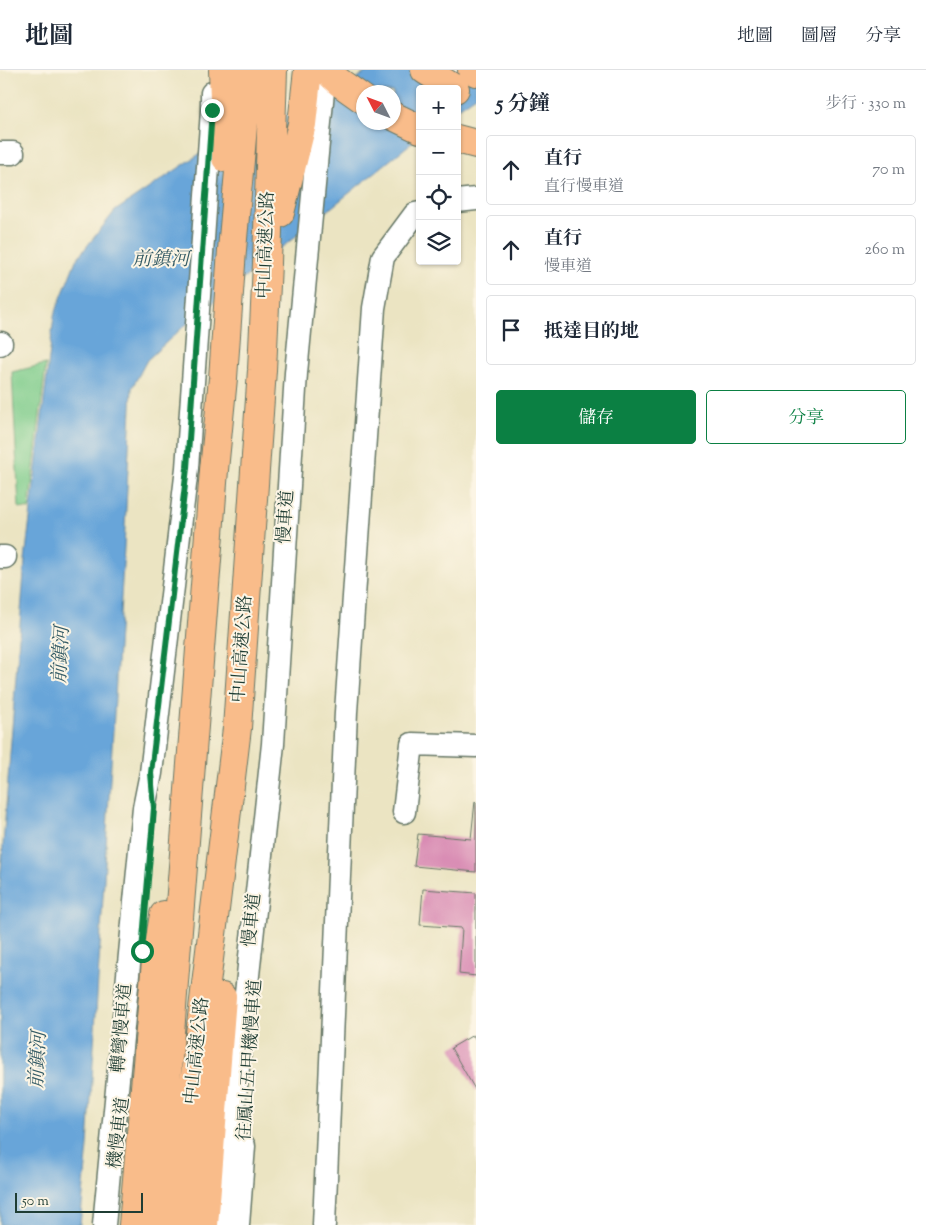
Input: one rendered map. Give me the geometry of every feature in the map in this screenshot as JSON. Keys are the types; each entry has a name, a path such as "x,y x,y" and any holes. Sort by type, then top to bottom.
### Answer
{"highway":[{"path":"223,70 232,250"},
{"name":"中山高速公路","path":"155,1225 214,470 248,70"},
{"name":"中山高速公路","path":"182,1225 194,1083 237,728 262,370 273,70"},
{"path":"425,70 449,85"},
{"path":"472,70 476,72"},
{"path":"267,263 302,124 323,74"},
{"path":"323,74 360,85"},
{"path":"323,74 356,93"},
{"path":"461,91 476,96"},
{"path":"401,101 416,108"},
{"path":"401,120 416,127"},
{"path":"461,122 476,125"},
{"path":"461,140 476,144"},
{"path":"204,1225 224,967 237,728"},
{"path":"133,1225 156,961 192,748"}],"lane":[{"path":"151,773 187,468 212,110 211,70"},
{"name":"慢車道","path":"221,1225 273,744 296,373 323,74"},
{"path":"461,201 476,199"},
{"path":"327,1221 346,712 374,308 383,257 416,214"},
{"name":"往鳳山五甲機慢車道","path":"238,1225 273,744"},
{"path":"404,812 412,744 476,746"},
{"name":"機慢車道","path":"109,1225 142,951 154,808 151,773"},
{"name":"轉彎慢車道","path":"104,1225 144,808 151,773"}],"green space":[{"path":"46,364 29,509 19,508 12,372"}],"water":[{"name":"前鎮河","path":"369,70 476,70 476,96 461,106 461,85 416,85 416,139 181,329 147,360 132,388 88,1146 80,1225 0,1225 0,883 25,560 54,316 76,260 115,211 198,155 345,87"}],"building":[{"path":"475,801 476,872 414,866 418,834 471,839"},
{"path":"423,889 476,893 476,976 459,974 462,928 420,925"},
{"path":"473,1035 476,1040 476,1091 451,1048"}],"route":[{"path":"142,951 154,808 151,773 187,468 212,110"}]}
